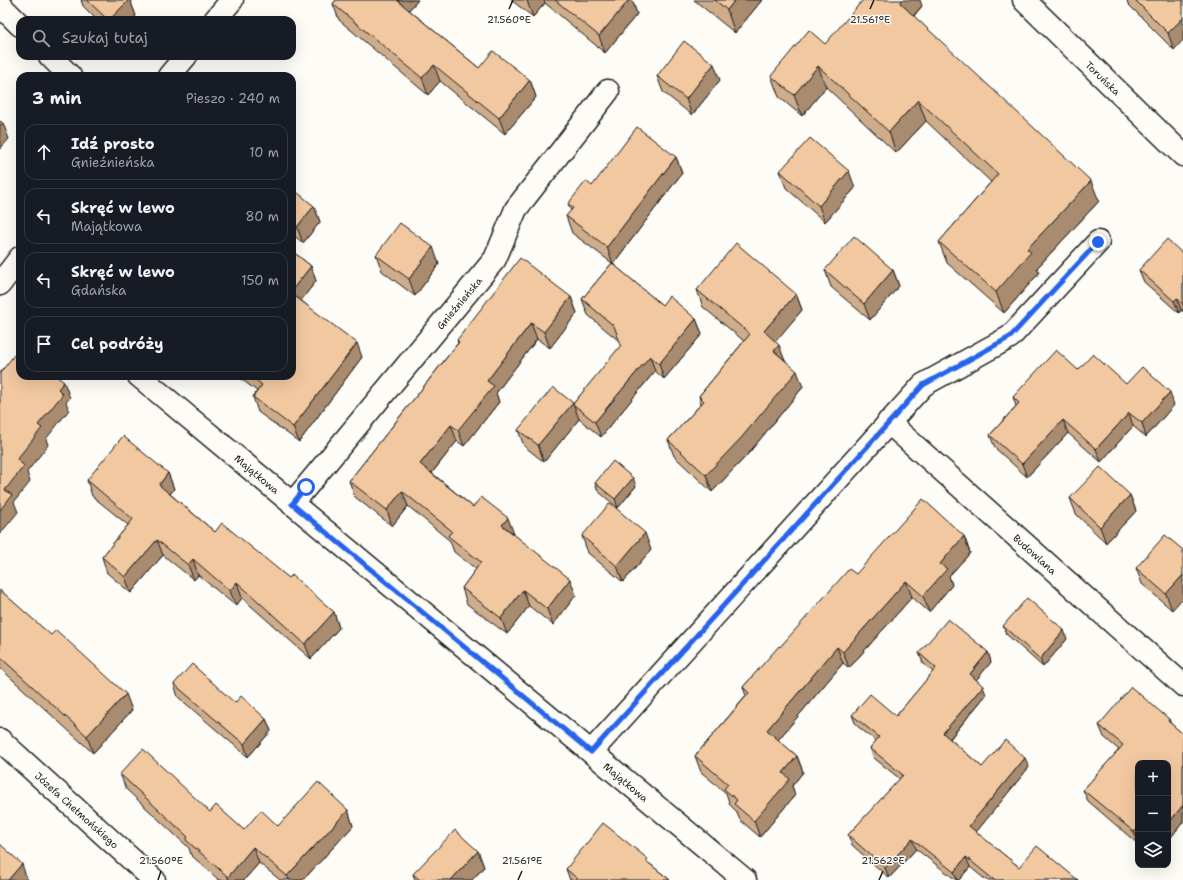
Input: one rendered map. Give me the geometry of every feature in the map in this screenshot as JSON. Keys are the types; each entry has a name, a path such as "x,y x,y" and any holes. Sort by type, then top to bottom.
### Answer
{"street":[{"path":"219,16 232,0"},
{"name":"Toruńska","path":"1024,0 1183,154"},
{"path":"0,5 16,21"},
{"path":"54,60 66,72"},
{"path":"172,72 183,60"},
{"name":"Gnieźnieńska","path":"292,504 495,259 516,209 608,92"},
{"path":"591,752 923,385 1010,337 1098,242"},
{"name":"Majątkowa","path":"144,380 745,880"},
{"name":"Budowlana","path":"888,422 1183,685"},
{"name":"Józefa Chełmońskiego","path":"0,740 154,880"}],"building":[{"path":"87,0 129,0 113,16 104,16"},
{"path":"336,0 398,0 479,68 493,51 530,80 499,118 434,65 422,78 333,4"},
{"path":"555,0 629,0 599,36"},
{"path":"715,0 735,0 727,10"},
{"path":"863,0 902,0 900,3 1091,181 1027,249 1031,252 996,292 939,242 998,174 918,100 889,132 818,66 794,95 771,76 809,30 825,44"},
{"path":"1135,0 1183,0 1183,18 1168,33"},
{"path":"684,41 714,64 686,99 657,76"},
{"path":"637,127 676,157 607,247 566,216 573,208 568,204 586,181 592,186"},
{"path":"810,138 849,171 819,206 780,171"},
{"path":"296,191 314,206 297,227 296,226"},
{"path":"400,223 433,247 409,279 376,255"},
{"path":"854,236 893,270 864,304 825,270"},
{"path":"1167,239 1183,254 1183,304 1177,298 1174,301 1139,270"},
{"path":"736,243 796,294 764,331 779,345 774,351 797,371 742,437 706,475 668,440 704,401 699,396 750,334 697,290"},
{"path":"296,254 311,266 296,285"},
{"path":"520,258 571,297 544,332 531,323 487,381 494,386 458,430 451,425 420,464 473,507 481,497 508,518 502,525 570,579 547,609 523,590 501,618 462,588 481,562 448,536 452,531 402,491 387,510 349,481 459,342 457,340"},
{"path":"612,263 662,305 669,296 696,319 659,364 650,356 595,422 573,404 621,345 614,326 582,299"},
{"path":"296,297 357,343 293,427 253,397 262,385 256,380 296,380"},
{"path":"1056,350 1078,370 1093,354 1126,384 1142,367 1170,392 1142,423 1129,413 1096,449 1063,420 1022,464 990,435 1019,403 1013,397"},
{"path":"15,354 16,380 61,380 64,382 58,389 63,394 38,425 42,428 17,459 24,466 5,490 12,495 0,510 0,373"},
{"path":"553,387 573,403 538,445 518,430"},
{"path":"123,436 168,473 159,485 215,532 222,523 289,578 292,575 334,612 305,644 237,582 230,591 193,559 188,565 157,540 125,577 102,557 133,519 87,480"},
{"path":"613,461 633,478 615,499 595,483"},
{"path":"1100,467 1130,495 1100,527 1070,498"},
{"path":"923,499 964,536 940,564 947,569 923,596 906,581 843,652 837,647 767,730 797,756 783,773 790,779 754,821 734,804 737,800 724,789 728,784 695,756 749,693 743,687 779,646 780,647 849,569 856,574"},
{"path":"610,503 645,533 617,566 582,536"},
{"path":"1165,535 1183,550 1183,575 1166,594 1136,568"},
{"path":"0,590 51,635 56,630 126,694 87,736 0,657"},
{"path":"1027,598 1064,630 1040,659 1003,626"},
{"path":"948,619 988,652 970,674 983,686 943,733 982,767 1005,740 1025,758 969,826 1019,867 1037,846 1078,880 994,880 966,857 954,872 912,839 885,868 848,835 903,775 870,748 879,737 852,715 870,694 896,716 936,668 919,653"},
{"path":"192,664 235,703 241,696 266,719 244,744 174,684"},
{"path":"1131,687 1169,719 1168,721 1183,734 1183,805 1171,820 1171,760 1135,760 1134,832 1083,790 1123,745 1099,725"},
{"path":"143,749 210,812 216,805 244,830 261,810 278,826 318,782 348,810 287,876 253,847 228,877 186,840 188,837 120,774"},
{"path":"603,823 648,859 646,861 670,880 579,880 566,869"},
{"path":"455,830 478,851 451,880 420,880 413,874"},
{"path":"0,844 22,864 8,880 0,880"}],"route":[{"path":"306,487 292,504 591,752 923,385 1010,337 1098,242"}]}
